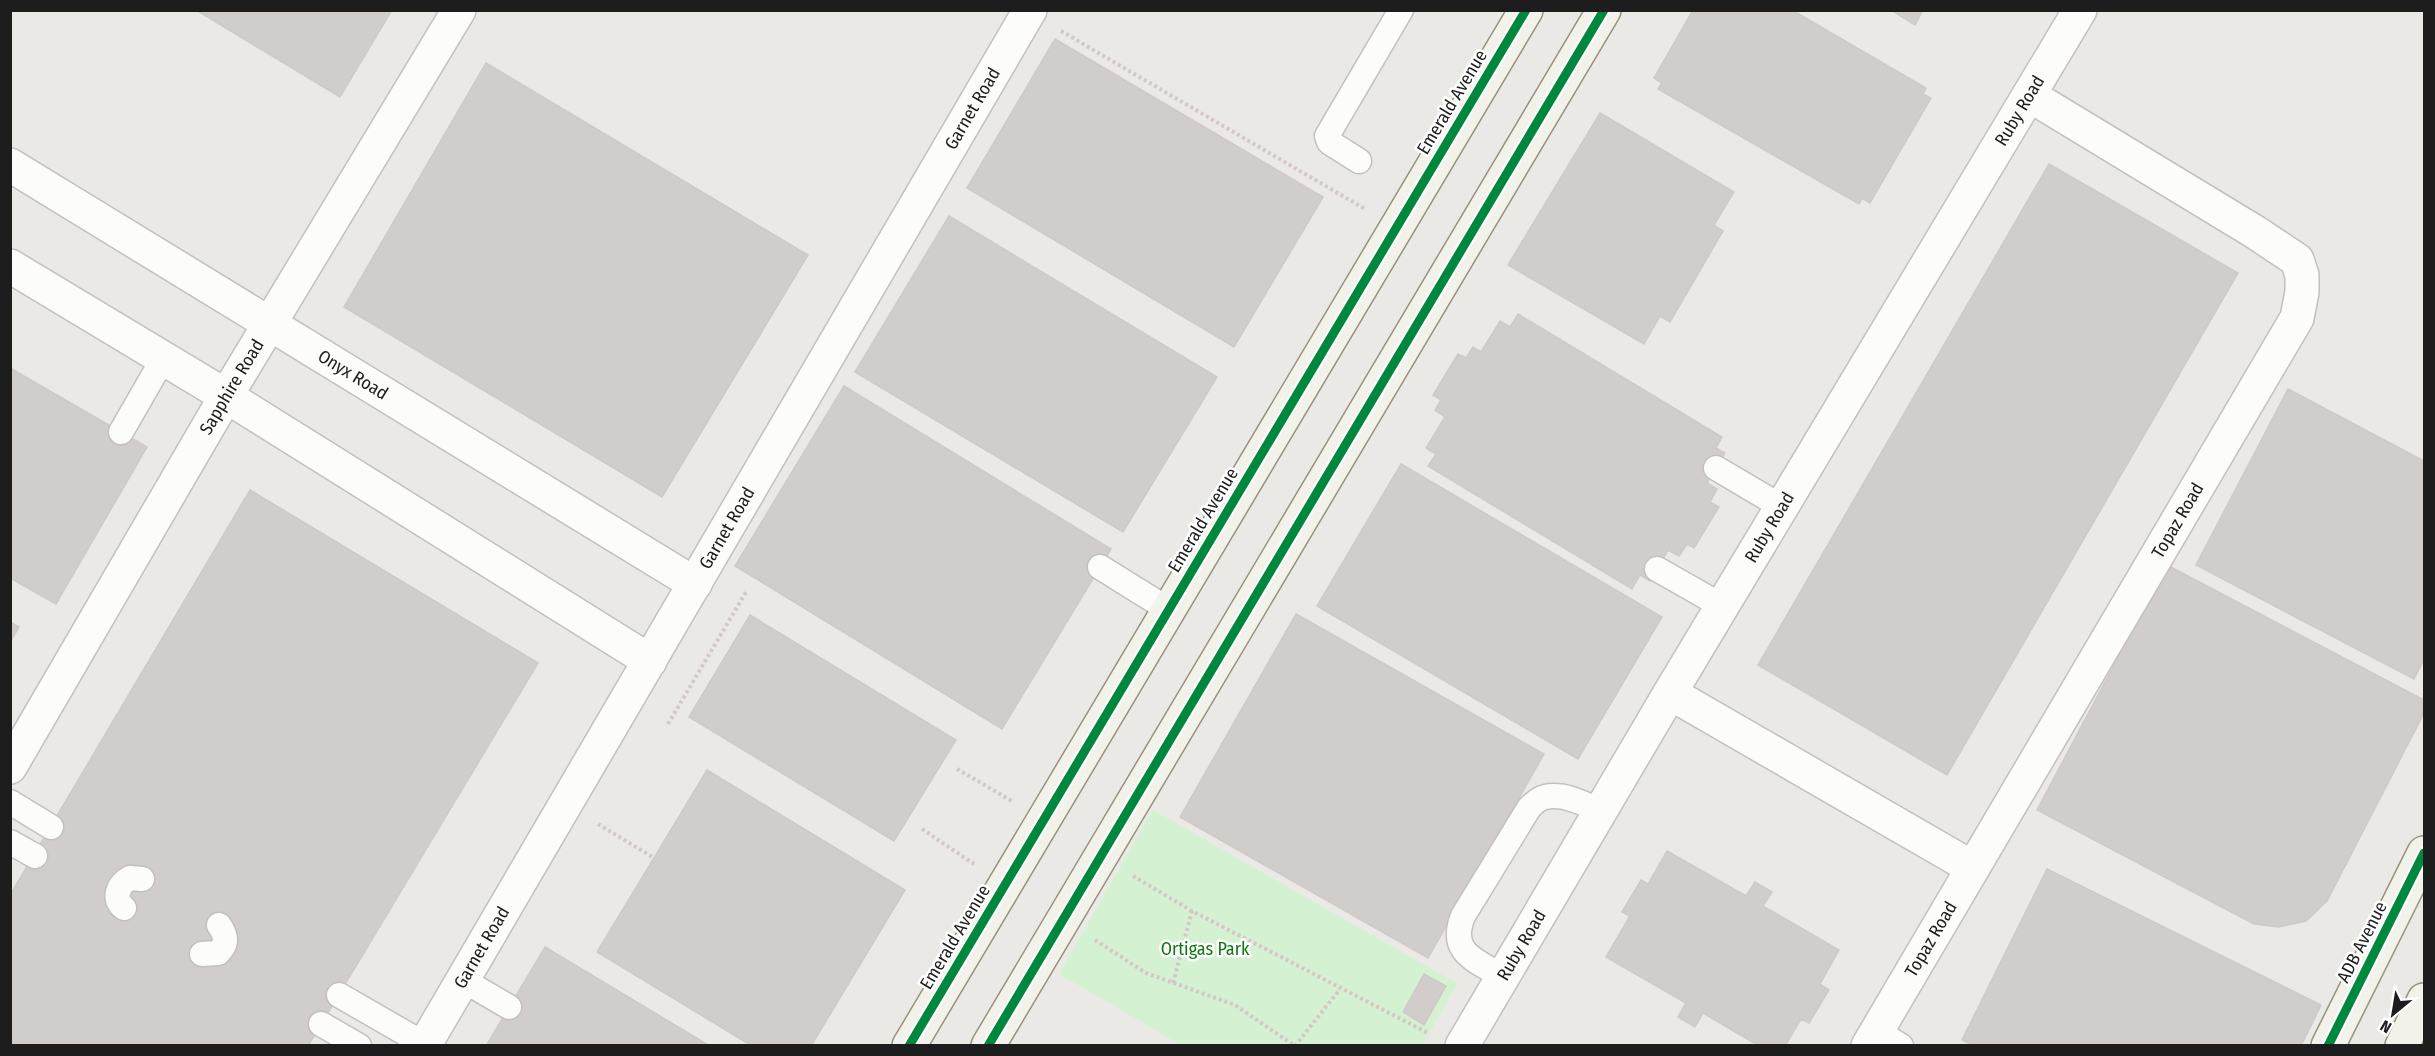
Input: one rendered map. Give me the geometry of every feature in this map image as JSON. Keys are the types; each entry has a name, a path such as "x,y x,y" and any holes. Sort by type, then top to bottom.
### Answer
{"street":[{"name":"Sapphire Road","path":"10,767 226,396 459,10"},
{"name":"Emerald Avenue","path":"909,1046 1526,10"},
{"path":"988,1046 1604,10"},
{"name":"Ruby Road","path":"1464,1045 1670,693 2080,10"},
{"name":"Garnet Road","path":"424,1045 1030,11"},
{"name":"Topaz Road","path":"1882,1041 1973,868 2297,318 2302,292 2302,275 2297,260 2255,232 2029,95"},
{"name":"Onyx Road","path":"10,165 695,584"},
{"path":"10,266 226,396 650,661"},
{"path":"1670,693 1973,868"},
{"name":"ADB Avenue","path":"2328,1046 2424,853"},
{"path":"2402,1046 2424,1000"}],"lane":[{"path":"1359,161 1329,142 1327,136 1401,10"},
{"path":"121,432 164,359"},
{"path":"1716,468 1782,507"},
{"path":"1100,567 1169,610"},
{"path":"1657,569 1722,606"},
{"path":"1503,977 1466,952 1459,944 1458,929 1463,916 1529,808 1543,797 1576,799 1600,811"},
{"path":"10,802 51,827"},
{"path":"10,842 34,856"},
{"path":"124,908 119,904 117,898 119,886 130,878 142,879"},
{"path":"202,954 218,953 224,945 224,932 219,925"},
{"path":"463,980 509,1007"},
{"path":"339,995 424,1045"},
{"path":"321,1024 359,1046"}],"path":[{"path":"1030,11 1378,216 1389,239"},
{"path":"668,724 746,592"},
{"path":"957,769 1044,821"},
{"path":"566,804 654,858"},
{"path":"922,829 1005,884"},
{"path":"1125,871 1192,911 1340,989 1434,1036 1464,1045"},
{"path":"1173,983 1192,911"},
{"path":"1088,935 1146,973 1234,1005 1295,1046 1340,989"}],"green space":[{"name":"Ortigas Park","path":"1153,810 1458,984 1422,1045 1183,1046 1059,974"}],"building":[{"path":"196,10 392,10 340,97"},
{"path":"1693,10 1792,10 1926,88 1923,94 1931,98 1870,203 1862,198 1859,204 1658,89 1662,83 1654,78"},
{"path":"1891,10 1923,10 1915,25"},
{"path":"1055,39 1323,197 1234,347 967,188"},
{"path":"486,63 808,255 662,497 344,307"},
{"path":"1600,113 1734,192 1714,225 1723,231 1670,322 1660,316 1644,344 1508,265"},
{"path":"2049,164 2238,273 1947,775 1758,665"},
{"path":"949,216 1217,377 1123,532 855,372"},
{"path":"1518,314 1722,437 1716,448 1725,453 1707,483 1717,489 1710,502 1719,507 1694,548 1687,544 1679,556 1668,550 1650,581 1640,575 1632,589 1428,466 1436,454 1426,448 1445,417 1435,410 1441,400 1433,395 1458,354 1466,358 1473,347 1481,352 1500,321 1510,327"},
{"path":"10,368 147,447 56,604 10,578"},
{"path":"844,386 1111,549 1002,729 735,566"},
{"path":"2288,389 2424,461 2424,659 2414,679 2196,565"},
{"path":"1401,464 1662,617 1578,759 1317,606"},
{"path":"250,490 538,663 308,1046 10,1046 10,895"},
{"path":"2167,565 2424,700 2424,713 2327,901 2306,921 2279,927 2254,924 2037,810"},
{"path":"1296,614 1544,754 1428,958 1180,817"},
{"path":"750,615 956,740 894,841 689,717"},
{"path":"10,622 19,627 10,642"},
{"path":"707,770 905,890 811,1046 752,1046 597,952"},
{"path":"1667,851 1746,896 1755,882 1772,892 1763,906 1839,950 1820,984 1829,990 1809,1023 1801,1019 1785,1046 1759,1046 1703,1013 1695,1027 1678,1017 1686,1003 1606,957 1630,916 1622,912 1641,880 1648,884"},
{"path":"2047,869 2321,1005 2301,1046 1974,1046 1962,1040"},
{"path":"545,947 710,1046 486,1046"},
{"path":"1424,974 1446,986 1424,1025 1403,1012"}],"cycle path":[{"path":"909,1046 1526,10"},
{"path":"988,1046 1604,10"},
{"path":"2328,1046 2424,853"}]}
